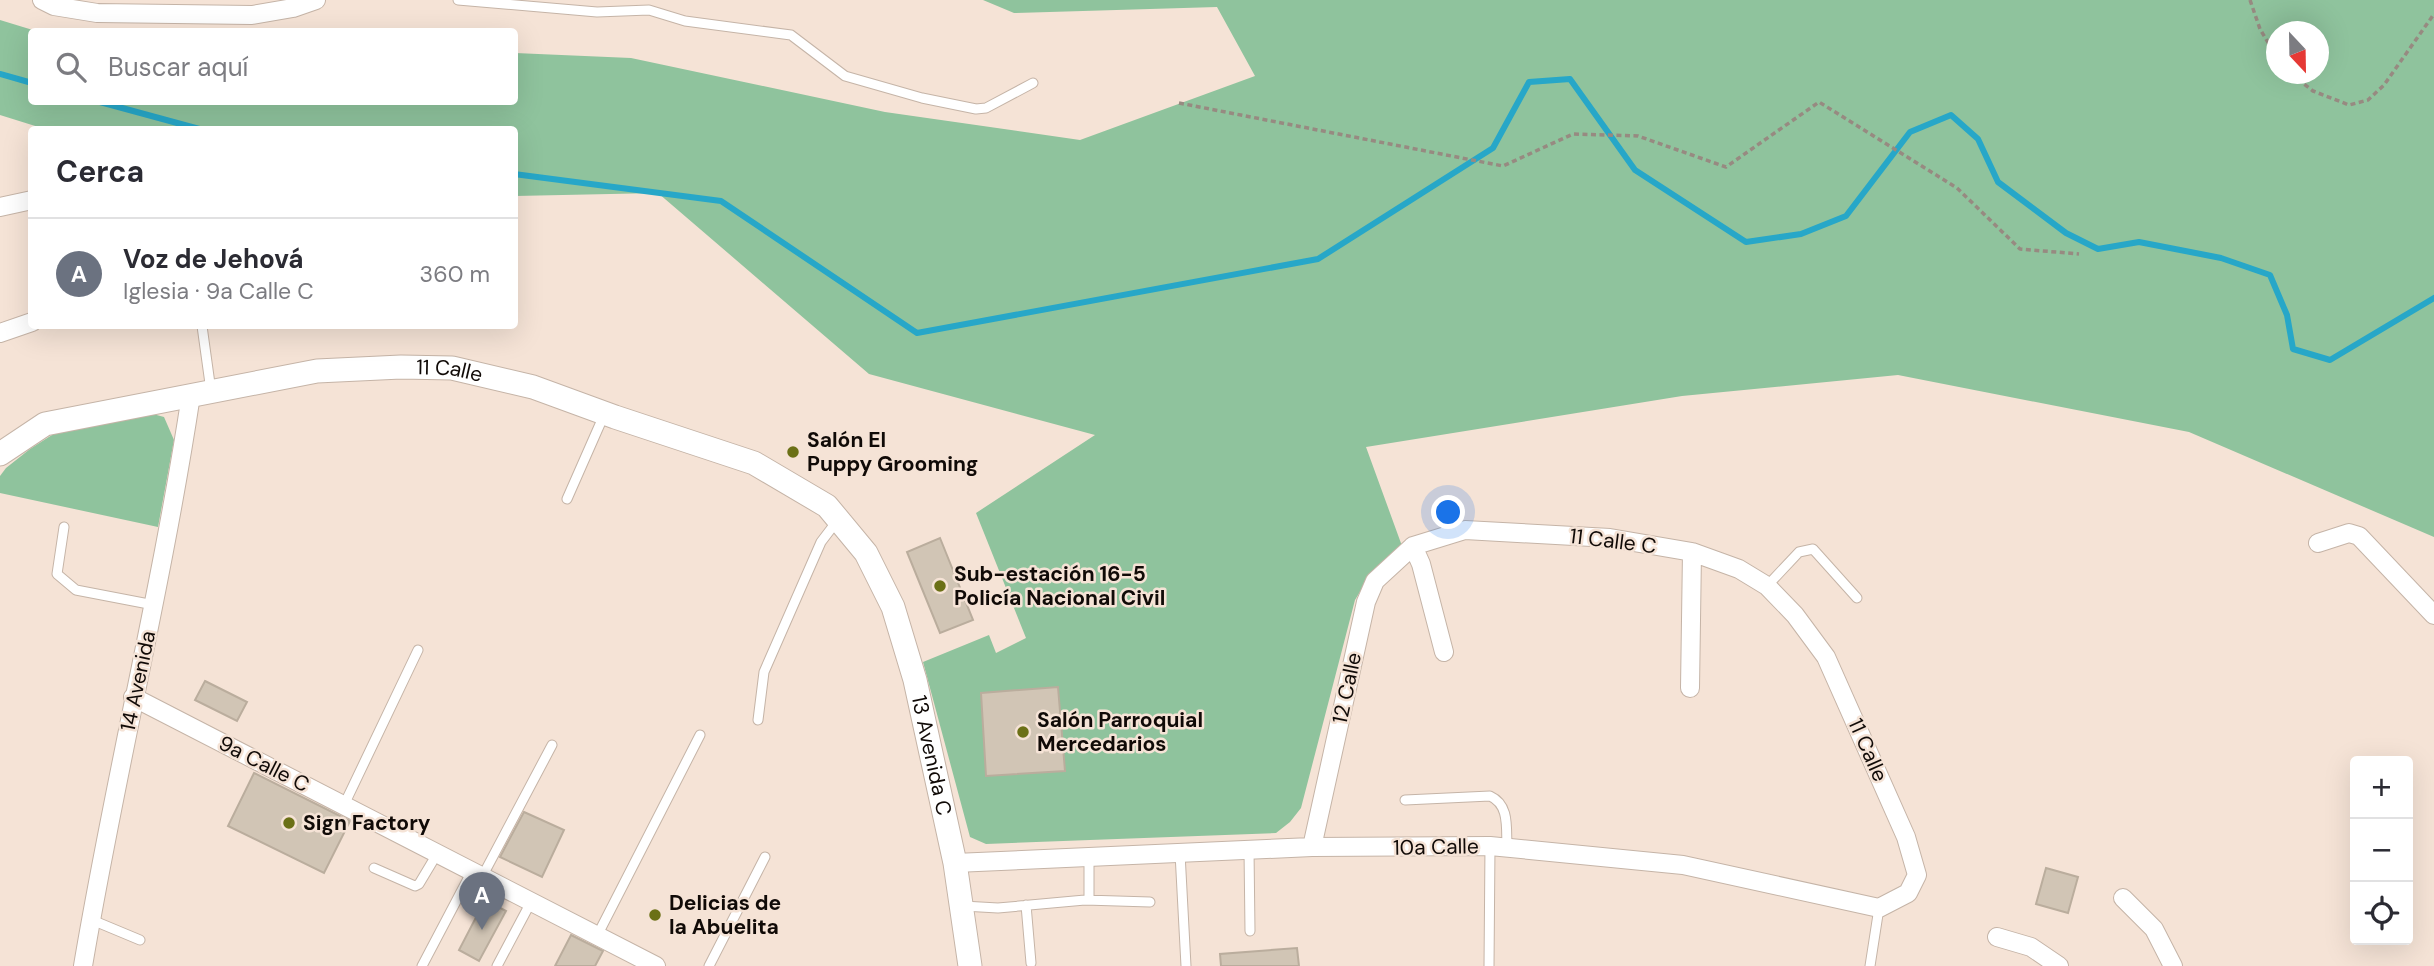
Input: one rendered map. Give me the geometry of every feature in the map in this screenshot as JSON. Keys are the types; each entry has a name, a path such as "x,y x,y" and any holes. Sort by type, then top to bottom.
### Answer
{"street":[{"path":"42,0 54,6 87,12 252,15 293,8 316,0"},
{"path":"0,207 28,201"},
{"path":"0,333 28,323"},
{"name":"11 Calle","path":"0,452 46,424 317,371 401,367 452,368 533,387 605,414 754,463 827,506 866,553"},
{"name":"14 Avenida","path":"83,966 133,697 201,394"},
{"name":"11 Calle C","path":"1413,546 1465,530 1610,538 1692,552 1739,569 1767,586 1795,615"},
{"path":"2318,543 2349,533 2359,537 2434,615"},
{"path":"1413,546 1421,564 1444,652"},
{"name":"12 Calle","path":"1312,847 1366,602 1375,581 1413,546"},
{"path":"1690,688 1692,552"},
{"name":"13 Avenida C","path":"866,553 892,607 915,680 955,863 970,966"},
{"name":"11 Calle","path":"1795,615 1826,657 1906,837 1917,874 1908,893 1879,908"},
{"name":"9a Calle C","path":"133,697 656,966"},
{"name":"10a Calle","path":"955,863 1312,847 1499,847 1683,865 1879,908"},
{"path":"2123,898 2154,929 2174,966"},
{"path":"1997,937 2031,947 2059,966"}],"lane":[{"path":"458,0 597,12 649,10 685,21 791,35 845,76 976,110 986,108 1033,83"},
{"path":"201,394 202,329"},
{"path":"567,499 605,414"},
{"path":"758,720 764,672 821,542 838,519"},
{"path":"64,527 57,574 76,590 154,605"},
{"path":"1767,586 1799,552 1813,549 1857,598"},
{"path":"344,806 418,650"},
{"path":"597,936 700,735"},
{"path":"422,966 552,745"},
{"path":"1405,800 1490,796 1499,800 1505,809 1499,847 1489,966"},
{"path":"1249,850 1250,931"},
{"path":"374,868 415,886 419,884 437,853"},
{"path":"1180,853 1186,966"},
{"path":"709,966 765,857"},
{"path":"1089,857 1089,900"},
{"path":"961,906 998,908 1089,900 1150,902"},
{"path":"496,966 531,902"},
{"path":"1026,905 1031,963"},
{"path":"1870,966 1879,908"},
{"path":"92,920 140,940"}],"path":[{"path":"2250,0 2266,39"},
{"path":"2304,84 2313,91 2348,105 2368,100 2384,85 2434,14"},
{"path":"1179,103 1503,166 1573,134 1638,136 1726,167 1819,102 1956,188 2020,249 2079,254"}],"green space":[{"path":"983,0 2434,0 2434,537 2189,432 1898,375 1682,396 1366,447 1402,546 1367,580 1355,600 1301,808 1290,822 1276,833 986,844 970,837 923,662 989,635 996,653 1026,638 976,513 1095,435 869,374 658,193 518,196 518,126 35,126 0,115 0,20 28,29 28,105 518,105 518,53 631,58 885,112 1080,140 1255,76 1217,7 1014,13"},
{"path":"142,411 164,417 174,440 158,527 0,493 0,476 6,468 63,428"}],"building":[{"name":"Sub-estación 16-5 Policía Nacional Civil","path":"940,538 973,620 940,633 907,552"},
{"path":"205,681 247,702 237,721 195,700"},
{"name":"Salón Parroquial Mercedarios","path":"1058,687 1065,771 986,776 981,693"},
{"name":"Sign Factory","path":"254,773 350,821 324,873 228,826"},
{"path":"524,812 564,830 542,877 500,857"},
{"path":"2046,868 2078,877 2068,913 2036,904"},
{"path":"485,900 506,911 479,961 459,950"},
{"path":"571,935 603,951 595,966 555,966"},
{"path":"1297,948 1299,966 1221,966 1220,954"}],"waterway":[{"path":"0,74 28,82"},
{"path":"518,175 721,201 917,333 1318,259 1493,148 1529,82 1570,79 1635,170 1746,242 1801,234 1846,216 1910,132 1951,115 1978,139 1998,182 2066,233 2098,249 2139,242 2221,258 2270,275 2287,315 2293,349 2330,360 2434,298"},
{"path":"111,105 188,126"}],"place":[{"name":"Salón El Puppy Grooming","path":"793,452"},
{"name":"Sub-estación 16-5 Policía Nacional Civil","path":"940,586"},
{"name":"Salón Parroquial Mercedarios","path":"1023,732"},
{"name":"Sign Factory","path":"289,823"},
{"name":"Delicias de la Abuelita","path":"655,915"},
{"name":"Voz de Jehová","path":"482,930"}]}
